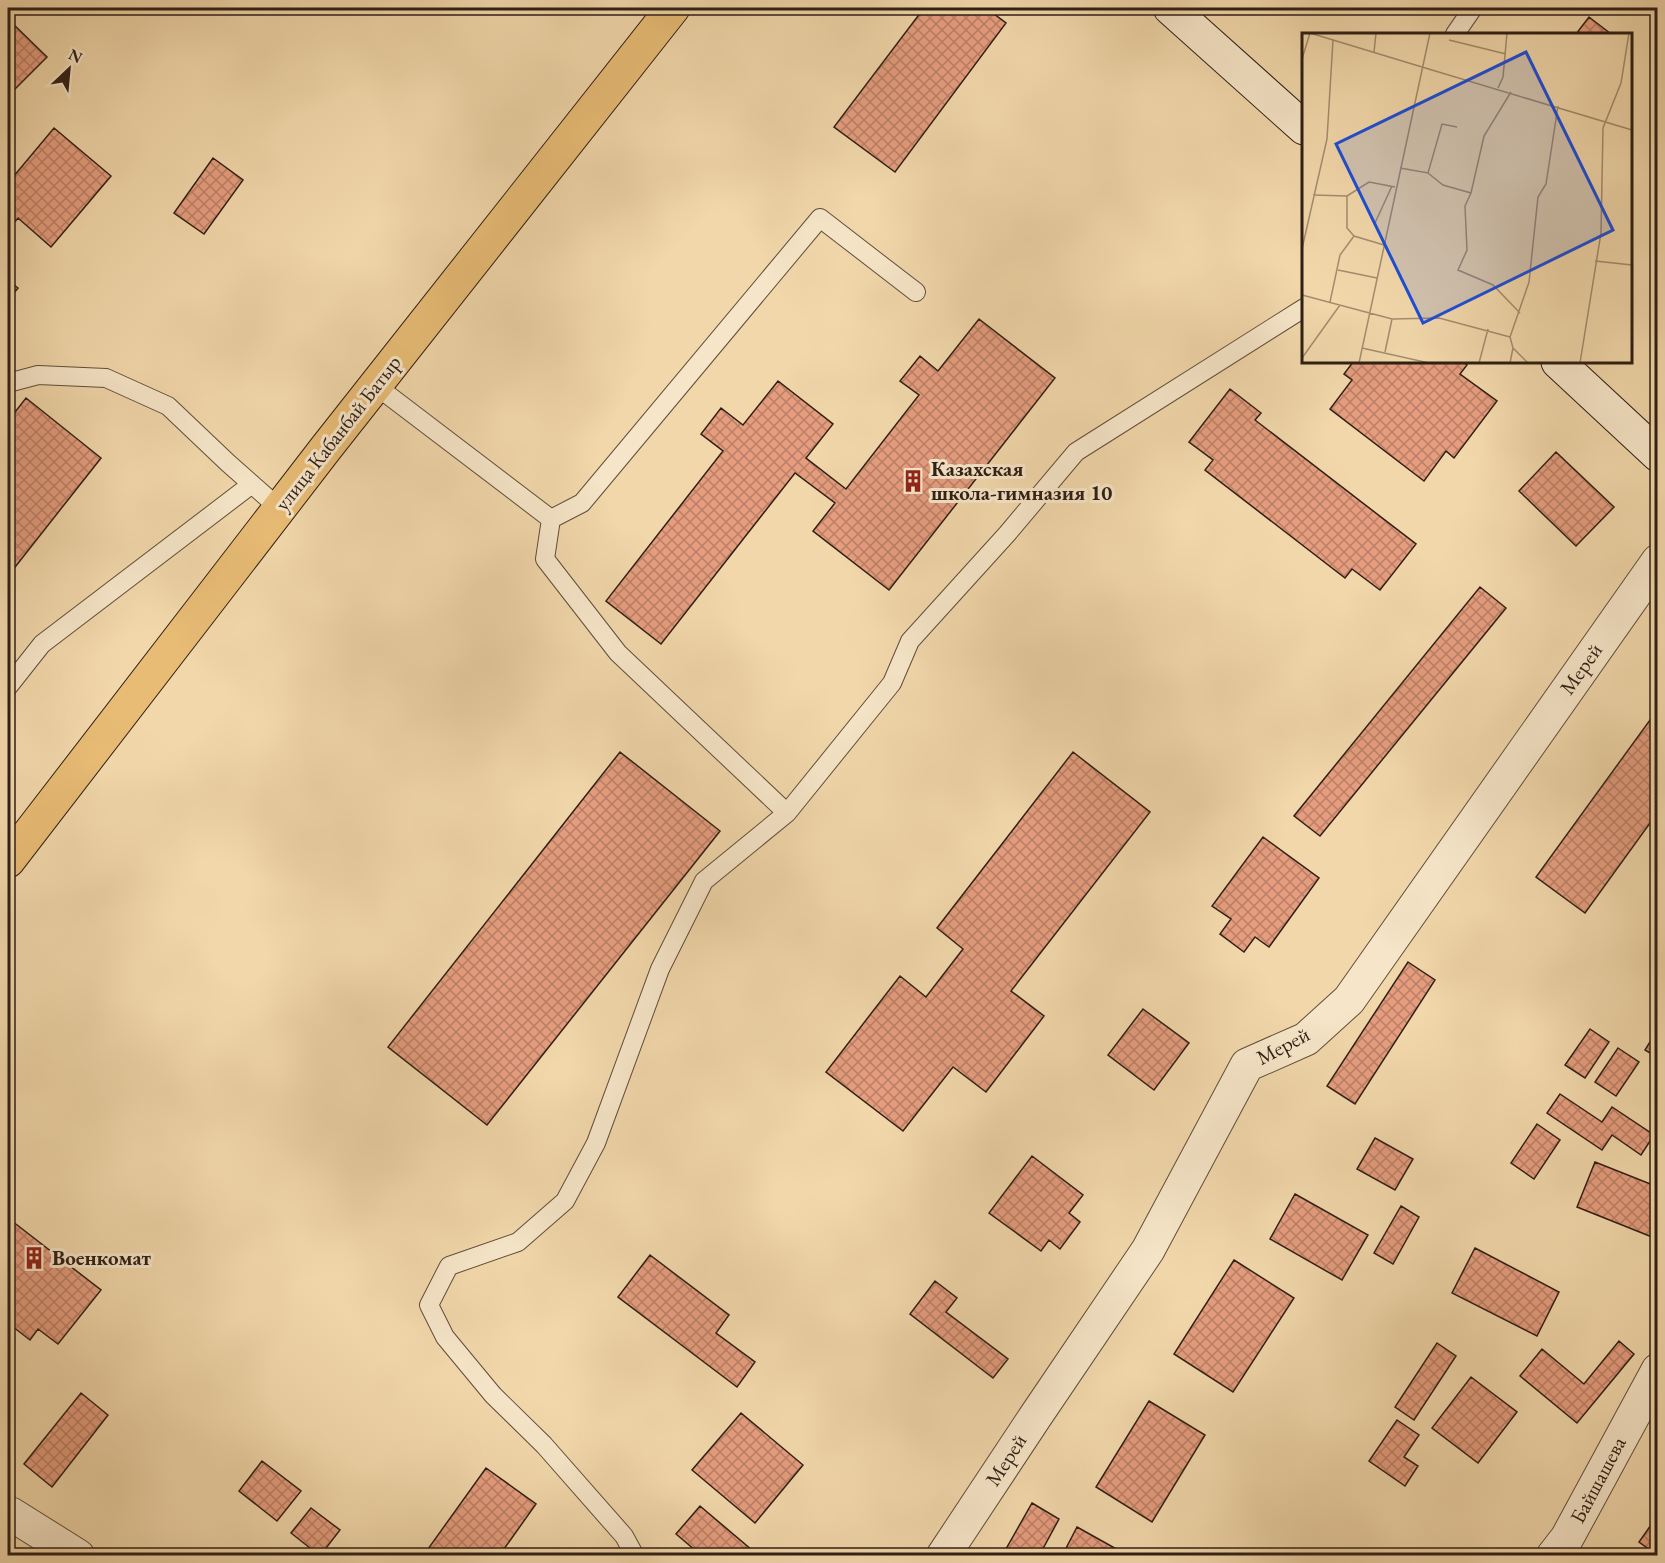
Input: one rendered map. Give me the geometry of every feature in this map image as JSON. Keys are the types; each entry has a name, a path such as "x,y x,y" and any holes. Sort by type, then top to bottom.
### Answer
{"main road":[{"name":"улица Кабанбай Батыр","path":"8,861 375,385 673,8"}],"street":[{"path":"1170,8 1302,126"},
{"path":"1559,363 1658,455"},
{"name":"Мерей","path":"943,1556 1148,1250 1247,1065 1306,1039 1349,1000 1658,561"},
{"name":"Байшашева","path":"1553,1556 1567,1538 1658,1370"},
{"path":"8,1513 78,1556"}],"lane":[{"path":"1456,33 1473,8"},
{"path":"550,519 582,503 820,218 916,292"},
{"path":"635,1556 624,1536 544,1445 486,1387 445,1337 429,1305 449,1266 518,1242 565,1201 596,1143 660,969 704,881 787,813 892,683 910,641 1007,534 1076,452 1302,309"},
{"path":"8,383 38,375 106,378 168,406 280,509"},
{"path":"375,385 550,519"},
{"path":"8,687 42,644 252,484"},
{"path":"550,519 545,559 618,653 787,813"}],"building":[{"path":"924,8 986,8 1006,23 895,172 834,127"},
{"path":"1589,17 1610,33 1577,33"},
{"path":"8,19 47,57 8,96"},
{"path":"54,128 111,176 51,247 18,218 8,230 8,183"},
{"path":"213,158 243,180 204,234 174,213"},
{"path":"8,280 18,288 8,300"},
{"name":"Казахская школа-гимназия 10","path":"979,319 1055,378 889,590 813,531 835,503 795,473 661,644 606,601 723,451 701,434 721,408 743,425 778,381 833,424 806,458 846,489 919,395 900,381 920,356 938,371"},
{"path":"1352,363 1464,363 1467,365 1460,374 1497,401 1454,458 1446,451 1424,481 1330,409 1352,380 1344,374"},
{"path":"1230,389 1261,413 1255,420 1416,544 1380,590 1352,569 1345,578 1205,470 1213,460 1189,442"},
{"path":"26,398 101,458 8,576 8,421"},
{"path":"1556,452 1614,507 1576,546 1519,491"},
{"path":"1480,587 1506,608 1320,836 1294,816"},
{"path":"1658,709 1658,812 1585,913 1536,877"},
{"path":"620,752 720,831 487,1125 388,1047"},
{"path":"1073,752 1150,812 1011,991 1044,1016 986,1092 953,1067 903,1131 826,1072 900,976 926,997 963,949 937,928"},
{"path":"1263,837 1319,878 1269,947 1255,937 1244,952 1220,934 1231,919 1212,906"},
{"path":"1408,962 1435,980 1355,1104 1327,1086"},
{"path":"1143,1009 1189,1043 1154,1090 1108,1055"},
{"path":"1590,1029 1609,1042 1585,1078 1565,1065"},
{"path":"1658,1029 1658,1058 1645,1050"},
{"path":"1618,1048 1639,1062 1616,1096 1595,1082"},
{"path":"1560,1094 1602,1122 1612,1107 1654,1135 1641,1155 1612,1135 1602,1150 1547,1113"},
{"path":"1537,1124 1560,1140 1534,1179 1511,1163"},
{"path":"1375,1138 1413,1159 1395,1190 1357,1169"},
{"path":"1032,1156 1083,1195 1069,1213 1080,1222 1060,1249 1049,1240 1041,1251 989,1213"},
{"path":"1595,1162 1658,1187 1658,1223 1652,1237 1577,1207"},
{"path":"1295,1194 1368,1235 1342,1280 1270,1239"},
{"path":"1401,1206 1419,1217 1393,1264 1374,1253"},
{"name":"Военкомат","path":"12,1221 101,1290 58,1344 38,1329 30,1340 8,1323 8,1226"},
{"path":"1475,1248 1559,1292 1537,1336 1452,1293"},
{"path":"650,1255 729,1315 716,1333 755,1362 737,1387 618,1297"},
{"path":"1234,1260 1294,1298 1233,1392 1174,1354"},
{"path":"935,1281 957,1298 946,1312 1008,1359 993,1378 910,1314"},
{"path":"1619,1341 1634,1354 1577,1423 1520,1376 1542,1349 1584,1384"},
{"path":"1437,1343 1456,1356 1414,1420 1395,1407"},
{"path":"1471,1377 1517,1412 1478,1463 1432,1428"},
{"path":"81,1393 108,1415 52,1487 24,1464"},
{"path":"1149,1401 1205,1435 1152,1522 1096,1487"},
{"path":"741,1413 803,1465 755,1523 692,1470"},
{"path":"1397,1420 1419,1435 1404,1457 1418,1466 1405,1486 1369,1461"},
{"path":"262,1461 301,1491 277,1521 239,1491"},
{"path":"486,1468 536,1504 499,1556 423,1556"},
{"path":"1032,1503 1059,1519 1039,1556 1002,1556"},
{"path":"700,1506 759,1556 702,1556 676,1534"},
{"path":"311,1508 340,1530 320,1556 291,1533"},
{"path":"1658,1515 1658,1554 1657,1555 1639,1542"},
{"path":"1077,1527 1129,1556 1062,1556"}],"place":[{"name":"Казахская школа-гимназия 10","path":"913,481"},
{"name":"Военкомат","path":"34,1258"}]}
